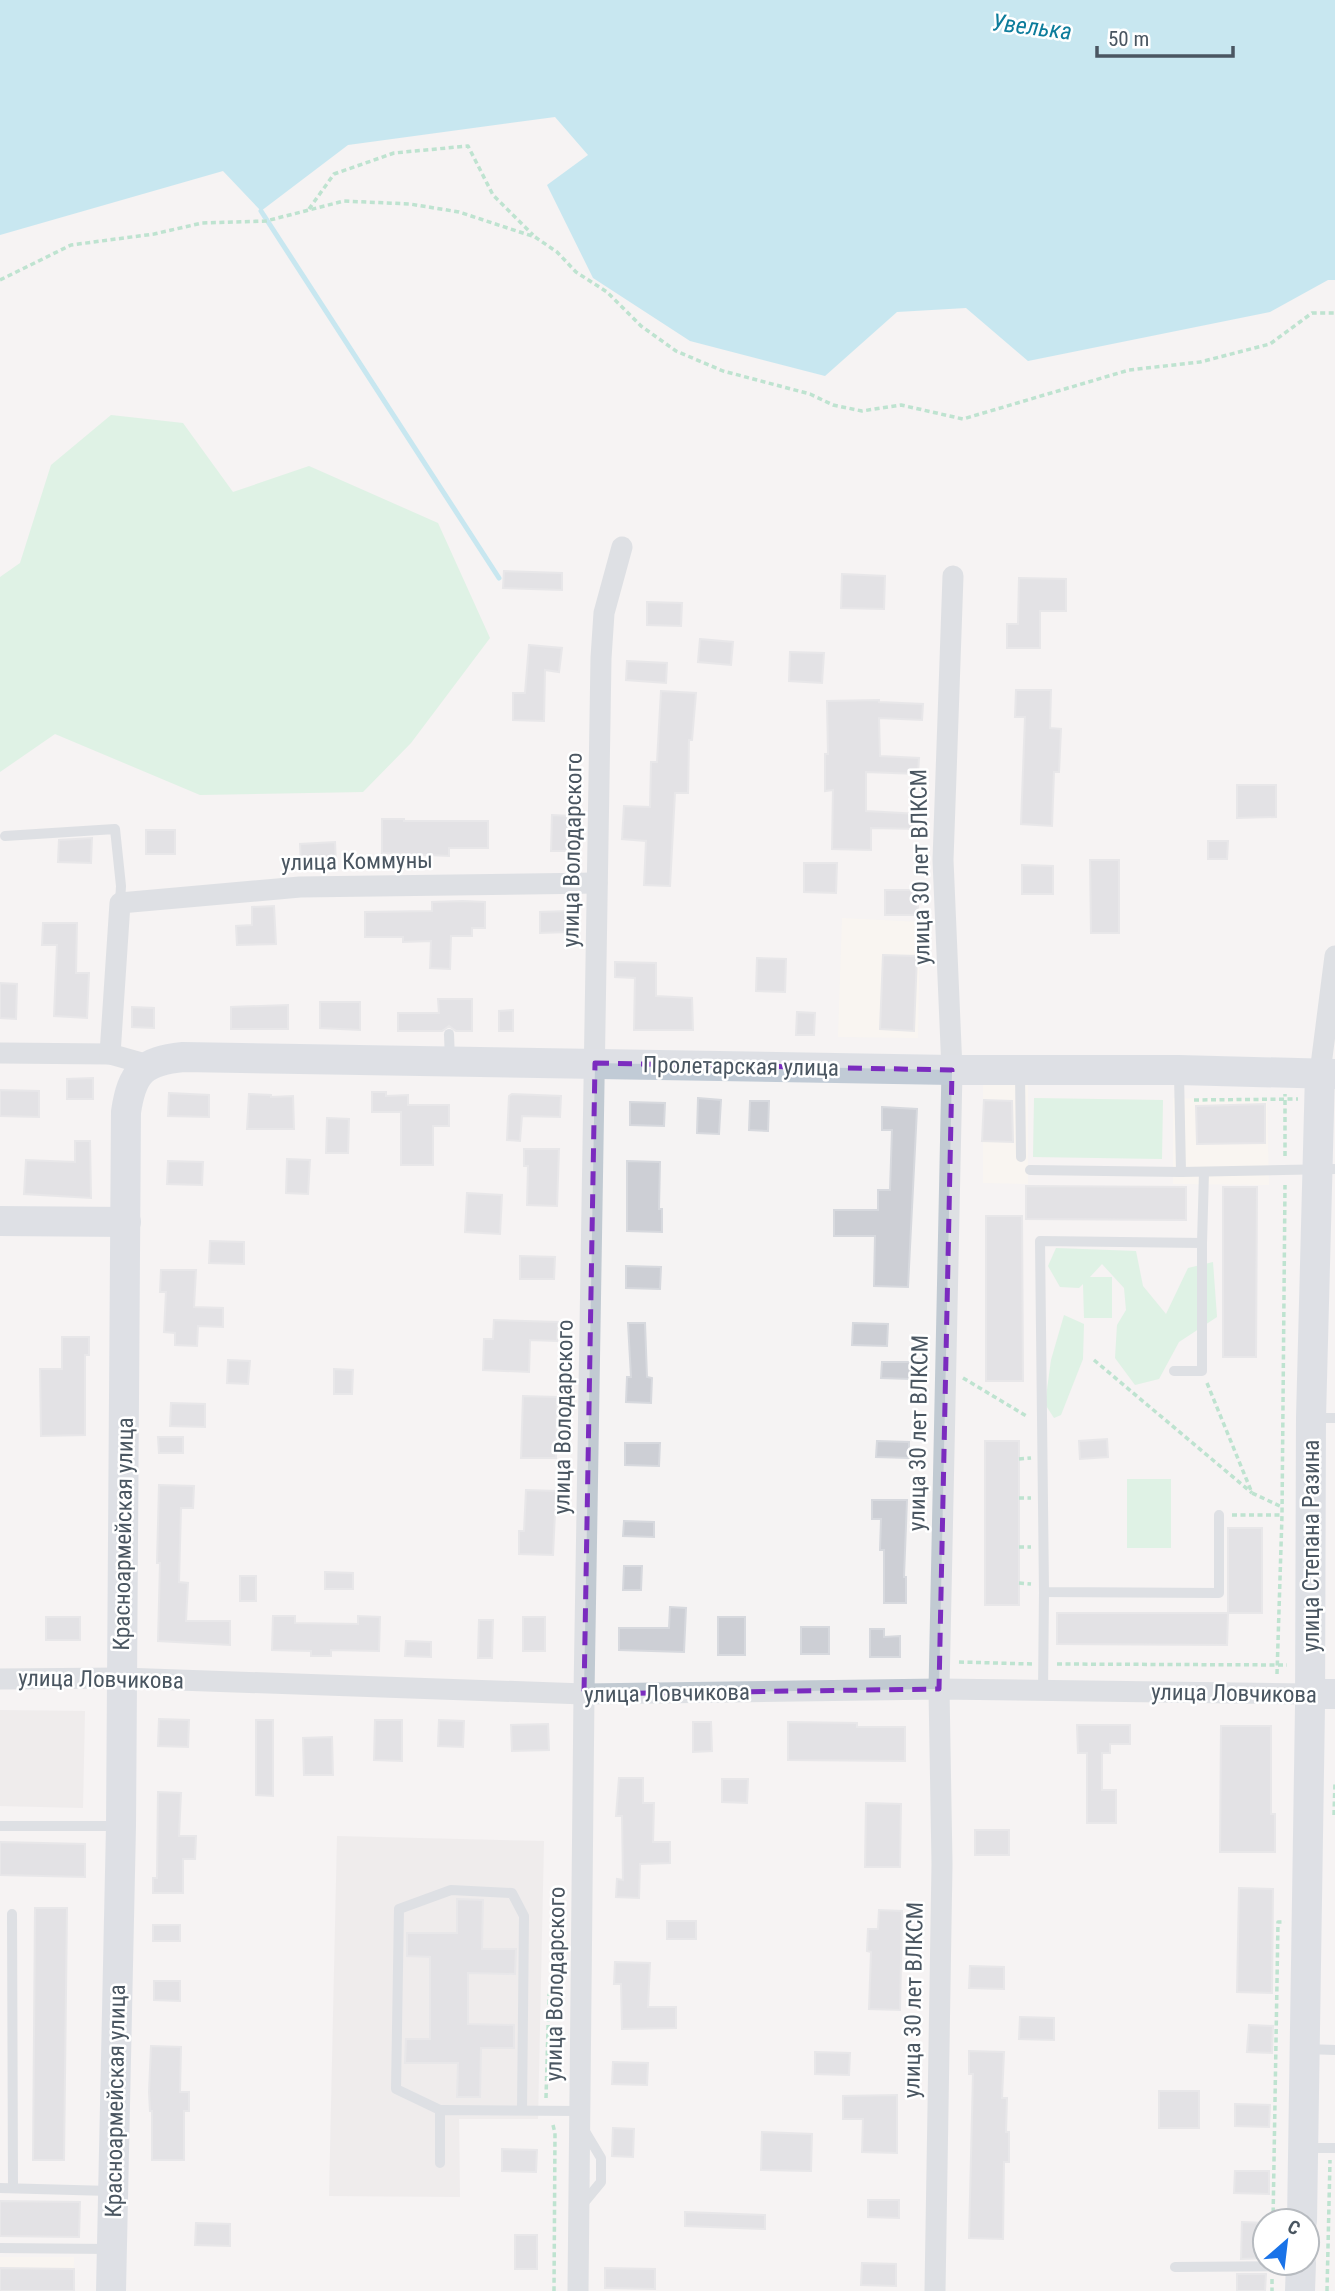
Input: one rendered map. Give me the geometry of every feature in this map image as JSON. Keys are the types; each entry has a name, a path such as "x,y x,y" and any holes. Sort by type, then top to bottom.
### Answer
{"street":[{"name":"улица Володарского","path":"578,2291 584,1694 603,624 622,547"},
{"name":"улица 30 лет ВЛКСМ","path":"935,2291 942,1864 939,1661 952,1070 943,860 953,576"},
{"name":"улица Коммуны","path":"120,903 300,887 597,883"},
{"path":"110,1054 120,903"},
{"name":"улица Степана Разина","path":"1306,2207 1323,2148 1305,2049 1307,1922 1318,1685 1325,1082 1335,956"},
{"name":"Пролетарская улица","path":"0,1054 110,1054 144,1069 162,1059 183,1057 449,1047 595,1063 952,1070 1179,1070 1286,1086 1325,1082"},
{"name":"Красноармейская улица","path":"111,2291 121,1826 126,1112 132,1083 144,1069"},
{"path":"0,1221 126,1222"},
{"name":"улица Ловчикова","path":"0,1679 122,1678 584,1694 939,1689 1277,1693 1318,1685"}],"lane":[{"path":"5,836 115,829 121,886 120,903"},
{"path":"1020,1070 1021,1157"},
{"path":"1179,1070 1181,1172"},
{"path":"1030,1170 1204,1172 1326,1169"},
{"path":"1174,1371 1202,1371 1204,1172"},
{"path":"1043,1691 1040,1241 1202,1243"},
{"path":"1044,1592 1219,1593 1219,1515"},
{"path":"0,1826 121,1826"},
{"path":"522,2110 524,1916 512,1893 451,1890 400,1909 396,2089 440,2110 522,2110 579,2116"},
{"path":"12,1914 13,2188"},
{"path":"1305,2049 1335,2050"},
{"path":"440,2110 440,2163"},
{"path":"0,2188 113,2191"},
{"path":"0,2248 112,2249"},
{"path":"1175,2267 1251,2271"}],"path":[{"path":"308,211 334,174 394,153 468,146 494,195 535,237 556,252 576,272 607,292 641,326 676,351 723,371 810,394 833,405 862,411 901,405 963,419 1129,370 1200,362 1270,344 1312,313 1335,313"},
{"path":"0,280 71,245 154,234 202,223 267,220 344,201 410,204 459,212 535,237"},
{"path":"1180,1100 1325,1082"},
{"path":"1277,1693 1282,1515 1286,1086"},
{"path":"1094,1360 1252,1493 1282,1507"},
{"path":"945,1368 1042,1426"},
{"path":"1202,1371 1252,1493"},
{"path":"1219,1515 1282,1515"},
{"path":"939,1661 1277,1665 1318,1685"},
{"path":"1273,2207 1278,1922 1307,1922"},
{"path":"1323,2148 1328,2291"}],"highlighted area":[{"path":"595,1063 952,1070 939,1689 584,1694"}],"shaded area":[{"path":"842,918 920,922 918,1038 838,1037"},
{"path":"983,1081 1028,1084 1028,1184 983,1183"},
{"path":"1173,1098 1267,1100 1269,1185 1173,1184"},
{"path":"0,1710 85,1711 83,1808 0,1806"},
{"path":"337,1836 544,1841 538,2119 459,2119 460,2197 329,2196"},
{"path":"0,2257 74,2257 73,2291 0,2291"}],"green space":[{"path":"111,415 183,423 233,492 309,466 438,523 490,638 411,743 363,792 200,795 55,734 0,772 0,577 20,563 51,465"},
{"path":"1034,1098 1163,1100 1162,1159 1033,1157"},
{"path":"1056,1248 1136,1251 1143,1286 1166,1314 1188,1268 1213,1262 1217,1317 1179,1342 1159,1379 1135,1385 1115,1358 1117,1325 1126,1310 1124,1288 1102,1264 1090,1277 1112,1277 1112,1318 1084,1318 1083,1284 1079,1288 1060,1287 1048,1266"},
{"path":"1064,1315 1084,1324 1083,1359 1061,1415 1054,1418 1045,1404 1051,1360"},
{"path":"1127,1479 1171,1479 1171,1548 1127,1548"}],"water":[{"name":"Увелька","path":"0,0 1335,0 1335,280 1328,280 1270,312 1028,361 966,308 897,312 825,376 690,341 593,278 547,185 588,155 555,117 348,145 261,211 223,171 0,235"}],"building":[{"path":"504,571 562,573 562,590 503,588"},
{"path":"842,574 885,576 884,609 841,608"},
{"path":"1019,578 1066,579 1066,611 1040,611 1040,648 1007,648 1007,624 1018,624"},
{"path":"647,602 682,603 681,626 647,625"},
{"path":"700,639 733,642 731,665 698,662"},
{"path":"529,645 562,648 559,672 545,670 544,721 513,720 513,693 525,693"},
{"path":"790,652 824,653 822,683 789,681"},
{"path":"627,661 667,663 666,683 626,680"},
{"path":"1016,690 1051,690 1050,728 1061,729 1059,772 1054,772 1052,826 1021,824 1025,717 1015,717"},
{"path":"661,691 696,693 692,740 689,740 688,793 675,793 670,886 644,885 646,841 622,839 624,806 650,807 651,762 657,762"},
{"path":"879,700 923,704 922,720 879,718 880,756 919,758 918,774 866,772 866,811 919,814 919,829 871,828 871,850 832,849 833,790 825,791 825,754 828,754 827,701"},
{"path":"1237,785 1276,785 1276,817 1237,818"},
{"path":"552,815 570,816 569,851 551,851"},
{"path":"382,819 488,821 488,848 449,848 449,856 382,853"},
{"path":"146,830 175,830 175,854 146,854"},
{"path":"92,838 91,863 58,862 59,840"},
{"path":"1208,841 1228,841 1227,859 1208,859"},
{"path":"335,842 336,864 301,866 300,844"},
{"path":"1090,860 1119,860 1119,933 1091,933"},
{"path":"804,863 837,863 836,893 804,892"},
{"path":"1022,865 1053,866 1053,894 1022,894"},
{"path":"885,890 918,890 918,915 885,915"},
{"path":"432,902 485,902 485,928 472,928 472,936 451,936 450,969 430,968 431,941 403,942 403,937 365,937 365,912 432,911"},
{"path":"274,906 276,944 237,945 236,926 252,925 252,907"},
{"path":"569,911 569,932 540,933 540,912"},
{"path":"43,923 77,923 76,973 89,973 87,1018 54,1016 57,945 42,945"},
{"path":"883,955 917,956 914,1031 880,1029"},
{"path":"757,958 786,959 785,992 756,991"},
{"path":"615,962 656,963 656,996 692,998 693,1030 634,1030 635,978 615,977"},
{"path":"0,983 17,984 16,1019 0,1018"},
{"path":"438,999 472,999 472,1031 456,1031 449,1026 442,1031 398,1031 398,1013 439,1013"},
{"path":"320,1002 360,1002 360,1030 320,1028"},
{"path":"288,1005 288,1029 231,1029 231,1007"},
{"path":"132,1007 154,1008 154,1028 132,1027"},
{"path":"513,1010 513,1031 499,1031 499,1011"},
{"path":"797,1012 815,1013 814,1035 796,1035"},
{"path":"93,1078 93,1099 67,1099 67,1079"},
{"path":"0,1090 39,1091 39,1117 0,1116"},
{"path":"372,1092 386,1092 386,1096 408,1095 408,1105 449,1105 449,1126 433,1126 433,1165 401,1165 401,1112 372,1112"},
{"path":"169,1093 209,1095 209,1117 168,1116"},
{"path":"249,1094 293,1096 294,1129 247,1129"},
{"path":"509,1096 561,1096 560,1117 522,1116 520,1141 507,1140"},
{"path":"698,1098 721,1100 719,1134 697,1133"},
{"path":"984,1100 1012,1101 1013,1142 982,1141"},
{"path":"750,1101 769,1101 768,1131 749,1130"},
{"path":"630,1102 665,1103 664,1126 630,1125"},
{"path":"1265,1104 1265,1143 1197,1144 1196,1106"},
{"path":"882,1107 917,1109 908,1287 874,1286 875,1236 834,1236 834,1210 878,1210 878,1190 890,1190 892,1130 882,1130"},
{"path":"327,1118 349,1119 348,1153 326,1153"},
{"path":"75,1141 90,1141 91,1198 24,1194 26,1160 75,1162"},
{"path":"524,1149 559,1149 557,1206 527,1205 528,1166 524,1166"},
{"path":"287,1159 310,1160 308,1194 286,1193"},
{"path":"168,1161 203,1162 202,1185 167,1184"},
{"path":"627,1161 660,1162 659,1209 662,1209 662,1232 627,1231"},
{"path":"1026,1186 1186,1187 1186,1220 1026,1219"},
{"path":"1223,1187 1257,1187 1256,1357 1223,1357"},
{"path":"467,1193 502,1195 500,1234 465,1232"},
{"path":"986,1216 1022,1216 1023,1381 986,1381"},
{"path":"210,1241 244,1242 244,1264 209,1263"},
{"path":"520,1256 555,1257 554,1279 520,1279"},
{"path":"626,1266 661,1267 660,1289 626,1288"},
{"path":"161,1270 196,1270 194,1307 223,1308 223,1327 198,1326 197,1346 175,1345 175,1333 164,1332 166,1292 160,1292"},
{"path":"494,1320 558,1322 557,1341 530,1340 529,1372 483,1370 484,1339 493,1339"},
{"path":"628,1323 645,1323 647,1377 652,1378 651,1403 626,1402 627,1377 631,1377"},
{"path":"853,1323 888,1324 887,1346 852,1345"},
{"path":"62,1337 89,1337 89,1355 85,1355 85,1435 41,1436 40,1369 62,1369"},
{"path":"228,1360 250,1361 248,1384 227,1383"},
{"path":"882,1362 910,1362 910,1379 881,1378"},
{"path":"334,1369 353,1370 352,1394 334,1394"},
{"path":"523,1396 557,1397 556,1458 521,1458"},
{"path":"171,1403 205,1404 205,1427 170,1426"},
{"path":"158,1437 183,1437 183,1453 159,1453"},
{"path":"1107,1439 1108,1457 1080,1459 1079,1441"},
{"path":"877,1441 909,1442 909,1458 876,1457"},
{"path":"985,1441 1019,1441 1019,1605 985,1605"},
{"path":"625,1443 660,1443 659,1466 625,1465"},
{"path":"159,1485 194,1486 193,1508 181,1508 179,1582 188,1583 186,1621 230,1621 230,1645 158,1641"},
{"path":"526,1490 556,1491 553,1555 519,1554 519,1531 524,1531"},
{"path":"872,1500 907,1500 904,1577 906,1603 884,1603 884,1550 880,1550 881,1519 872,1519"},
{"path":"624,1521 654,1522 654,1537 623,1536"},
{"path":"1228,1528 1262,1528 1262,1613 1228,1613"},
{"path":"624,1566 642,1566 641,1590 623,1590"},
{"path":"325,1572 353,1573 353,1589 325,1589"},
{"path":"240,1576 256,1576 256,1601 240,1601"},
{"path":"670,1607 686,1608 684,1652 619,1650 619,1628 669,1628"},
{"path":"1057,1613 1228,1613 1227,1645 1057,1644"},
{"path":"273,1616 295,1616 295,1623 358,1624 358,1616 380,1617 379,1651 331,1650 331,1656 311,1656 311,1651 272,1650"},
{"path":"46,1617 80,1617 80,1640 46,1640"},
{"path":"523,1617 545,1617 545,1651 523,1651"},
{"path":"718,1617 745,1617 745,1655 718,1655"},
{"path":"479,1620 493,1620 492,1658 478,1658"},
{"path":"801,1627 829,1627 829,1654 801,1654"},
{"path":"870,1629 884,1629 884,1637 900,1636 900,1657 870,1657"},
{"path":"406,1641 431,1642 431,1657 405,1656"},
{"path":"159,1719 189,1720 188,1747 158,1746"},
{"path":"256,1720 273,1720 273,1796 256,1795"},
{"path":"375,1720 402,1720 402,1761 374,1760"},
{"path":"439,1720 464,1721 463,1747 438,1746"},
{"path":"693,1722 711,1722 712,1751 693,1752"},
{"path":"788,1722 905,1727 905,1761 788,1760"},
{"path":"548,1724 549,1750 512,1751 511,1725"},
{"path":"1077,1725 1130,1725 1130,1744 1110,1744 1110,1753 1102,1753 1102,1790 1116,1790 1116,1823 1087,1823 1087,1753 1078,1753"},
{"path":"1221,1726 1271,1726 1271,1814 1275,1814 1275,1852 1220,1852"},
{"path":"332,1737 333,1775 304,1775 303,1738"},
{"path":"619,1778 643,1778 643,1803 654,1803 653,1842 670,1842 670,1863 640,1864 639,1898 616,1897 617,1879 623,1880 622,1816 616,1816"},
{"path":"722,1779 748,1779 747,1803 722,1802"},
{"path":"158,1792 181,1793 179,1836 196,1836 195,1859 183,1859 183,1893 153,1893 153,1878 157,1878"},
{"path":"866,1803 901,1804 900,1867 865,1867"},
{"path":"975,1830 1009,1830 1009,1855 975,1855"},
{"path":"0,1842 85,1844 85,1877 0,1875"},
{"path":"1239,1888 1273,1889 1272,1993 1237,1992"},
{"path":"457,1899 483,1900 482,1949 516,1949 515,1974 468,1973 468,2024 514,2025 514,2048 481,2048 480,2097 457,2097 458,2063 405,2063 406,2039 430,2039 430,1957 407,1956 407,1933 457,1933"},
{"path":"35,1908 67,1908 64,2160 33,2160"},
{"path":"879,1910 902,1911 900,2010 869,2009 871,1952 867,1951 868,1929 878,1929"},
{"path":"667,1921 696,1921 696,1939 667,1939"},
{"path":"153,1925 180,1925 180,1941 153,1941"},
{"path":"615,1962 650,1963 648,2007 676,2007 676,2028 622,2029 621,1984 614,1984"},
{"path":"970,1966 1004,1967 1004,1989 969,1988"},
{"path":"154,1981 180,1981 180,2001 154,2000"},
{"path":"1020,2017 1054,2018 1054,2040 1019,2039"},
{"path":"1249,2025 1273,2026 1272,2053 1247,2052"},
{"path":"151,2046 181,2047 180,2092 189,2092 189,2111 184,2111 184,2160 152,2160 152,2111 149,2092"},
{"path":"969,2051 1004,2052 1002,2098 1007,2098 1009,2162 1004,2162 1003,2239 969,2238 973,2074 969,2074"},
{"path":"815,2052 850,2053 849,2075 815,2074"},
{"path":"613,2062 648,2063 647,2085 612,2084"},
{"path":"1159,2091 1199,2091 1199,2128 1159,2128"},
{"path":"897,2095 897,2153 862,2152 863,2119 843,2119 843,2096"},
{"path":"1235,2104 1270,2105 1269,2127 1235,2126"},
{"path":"613,2128 634,2129 633,2157 612,2156"},
{"path":"762,2132 812,2134 811,2171 761,2170"},
{"path":"502,2149 537,2150 536,2172 502,2171"},
{"path":"1235,2171 1269,2171 1269,2194 1234,2193"},
{"path":"868,2200 899,2200 899,2218 868,2217"},
{"path":"0,2201 80,2202 79,2237 0,2236"},
{"path":"685,2212 765,2215 765,2229 685,2226"},
{"path":"1242,2222 1251,2222 1251,2259 1241,2259"},
{"path":"196,2223 230,2224 230,2246 195,2245"},
{"path":"515,2235 537,2235 537,2269 515,2269"},
{"path":"862,2263 896,2264 896,2286 861,2285"},
{"path":"0,2268 74,2269 74,2291 0,2291"},
{"path":"605,2268 655,2269 655,2289 605,2288"},
{"path":"1237,2274 1266,2277 1265,2291 1237,2291"}],"waterway":[{"path":"261,211 499,578"}]}
